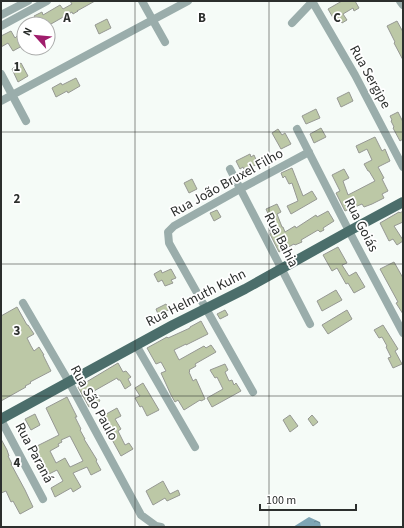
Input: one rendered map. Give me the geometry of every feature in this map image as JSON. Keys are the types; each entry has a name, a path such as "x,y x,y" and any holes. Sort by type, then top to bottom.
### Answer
{"main road":[{"name":"Rua Helmuth Kuhn","path":"1,419 136,345 245,290 403,202"}],"street":[{"path":"1,15 28,1"},
{"path":"1,26 47,1"},
{"path":"142,1 165,42"},
{"path":"1,101 188,1"},
{"path":"292,23 313,1"},
{"name":"Rua Sergipe","path":"313,1 355,75 403,167"},
{"path":"400,1 403,6"},
{"path":"1,74 26,121"},
{"name":"Rua Goiás","path":"297,129 403,333"},
{"name":"Rua João Bruxel Filho","path":"206,309 170,243 168,232 174,226 309,152"},
{"name":"Rua Bahia","path":"230,169 310,324"},
{"name":"Rua São Paulo","path":"23,303 69,382 141,515 156,526 161,527"},
{"path":"206,309 253,392"},
{"path":"136,345 195,447"},
{"name":"Rua Paraná","path":"1,419 43,499"}],"water":[{"path":"309,517 320,522 321,527 293,527"}],"building":[{"path":"70,1 95,1 73,14 72,12 56,21 56,16 34,16 42,12 43,15 60,5 63,9 72,4"},
{"path":"342,1 355,1 359,8 354,11 353,8 343,14 347,20 342,23 340,20 336,23 328,9"},
{"path":"107,19 111,28 99,34 95,25"},
{"path":"397,21 403,32 403,60 387,26"},
{"path":"11,31 15,38 16,37 16,49 13,51 8,43 1,47 1,36"},
{"path":"21,63 28,76 18,82 12,69"},
{"path":"76,78 80,86 68,93 67,91 56,97 52,88"},
{"path":"349,92 353,101 341,107 337,98"},
{"path":"316,109 320,118 306,124 302,116"},
{"path":"398,112 403,122 403,139 400,141 393,128 394,127 390,116"},
{"path":"321,128 326,137 314,143 310,134"},
{"path":"278,129 282,135 285,133 291,144 281,149 272,133"},
{"path":"375,137 382,151 385,149 390,161 378,167 384,178 382,179 388,191 382,194 384,198 372,204 364,207 362,204 345,211 336,193 340,191 332,175 344,169 349,178 343,181 348,195 375,181 364,164 372,160 367,149 359,153 356,146"},
{"path":"250,154 251,157 254,155 258,164 249,168 250,170 245,173 243,167 240,169 236,161"},
{"path":"292,168 303,196 312,191 317,199 291,214 287,206 298,201 292,183 289,184 285,176 283,178 281,173"},
{"path":"192,179 197,189 189,193 184,183"},
{"path":"277,204 281,212 277,214 285,232 295,226 296,228 316,215 317,217 328,211 334,221 323,228 324,230 320,232 318,230 301,240 302,242 295,245 294,244 279,252 270,234 269,228 273,225 266,209"},
{"path":"217,210 221,217 214,221 210,213"},
{"path":"403,211 403,222 394,226 403,240 397,245 393,239 389,241 380,223"},
{"path":"338,247 347,263 342,265 349,276 356,272 365,287 354,293 348,283 346,284 337,268 332,271 323,255"},
{"path":"394,262 403,278 403,314 396,303 398,302 380,269"},
{"path":"171,269 176,278 171,280 173,283 165,286 162,280 158,282 154,274 161,270 162,273"},
{"path":"336,290 342,300 322,311 317,301"},
{"path":"166,304 169,310 166,311 168,316 160,319 156,309"},
{"path":"17,307 34,334 27,338 31,346 34,351 39,347 51,371 30,382 31,383 25,386 26,387 1,401 1,316"},
{"path":"225,310 228,315 220,319 217,314"},
{"path":"347,310 352,319 328,334 322,325"},
{"path":"201,321 208,334 174,350 179,360 204,346 206,348 211,345 216,352 195,364 196,366 189,370 193,381 196,379 205,399 200,400 184,410 178,400 175,402 171,395 161,373 166,371 161,362 156,364 147,348 167,337 168,338 190,328"},
{"path":"383,325 398,349 395,351 402,364 393,368 388,358 391,357 386,347 387,346 382,337 379,338 374,330"},
{"path":"118,363 123,372 126,371 131,377 128,379 131,385 125,389 120,380 117,378 94,391 100,401 89,407 78,387"},
{"path":"225,364 228,370 225,372 229,381 232,380 234,385 236,383 241,391 212,407 207,398 223,389 217,377 215,378 210,370"},
{"path":"143,383 159,410 147,416 142,406 140,407 135,398 140,396 135,388"},
{"path":"67,397 77,417 75,417 84,439 97,460 96,461 101,470 91,475 87,467 73,473 81,487 73,492 71,488 55,497 51,488 63,481 57,470 45,476 40,467 42,466 31,449 59,435 46,408","holes":["70,436 83,461 70,467 65,458 56,463 50,451 59,446 58,444 62,442 61,440"]},
{"path":"117,408 121,416 115,419 121,429 118,431 125,445 129,443 133,449 121,456 105,429 107,428 101,417"},
{"path":"35,414 40,425 31,430 25,419"},
{"path":"290,415 298,426 290,432 283,420"},
{"path":"312,415 318,422 313,426 308,419"},
{"path":"1,439 7,450 11,464 33,507 20,514 13,501 11,502 6,491 1,493"},
{"path":"163,481 170,494 178,490 180,495 167,501 165,498 153,505 146,491"}]}
